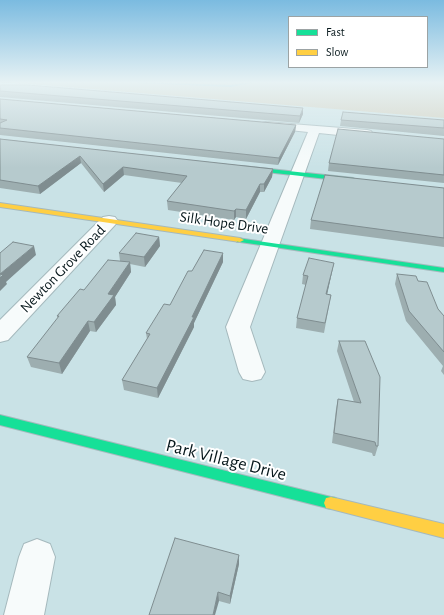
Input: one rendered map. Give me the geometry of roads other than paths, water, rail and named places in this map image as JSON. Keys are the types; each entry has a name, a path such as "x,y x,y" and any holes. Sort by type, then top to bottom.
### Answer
{"street":[{"path":"253,124 376,135"},
{"path":"252,372 238,327 315,129"},
{"path":"230,166 359,181"},
{"name":"Silk Hope Drive","path":"0,205 444,270"},
{"name":"Newton Grove Road","path":"0,334 109,221"},
{"name":"Park Village Drive","path":"0,420 444,531"},
{"path":"24,615 37,557"}]}
